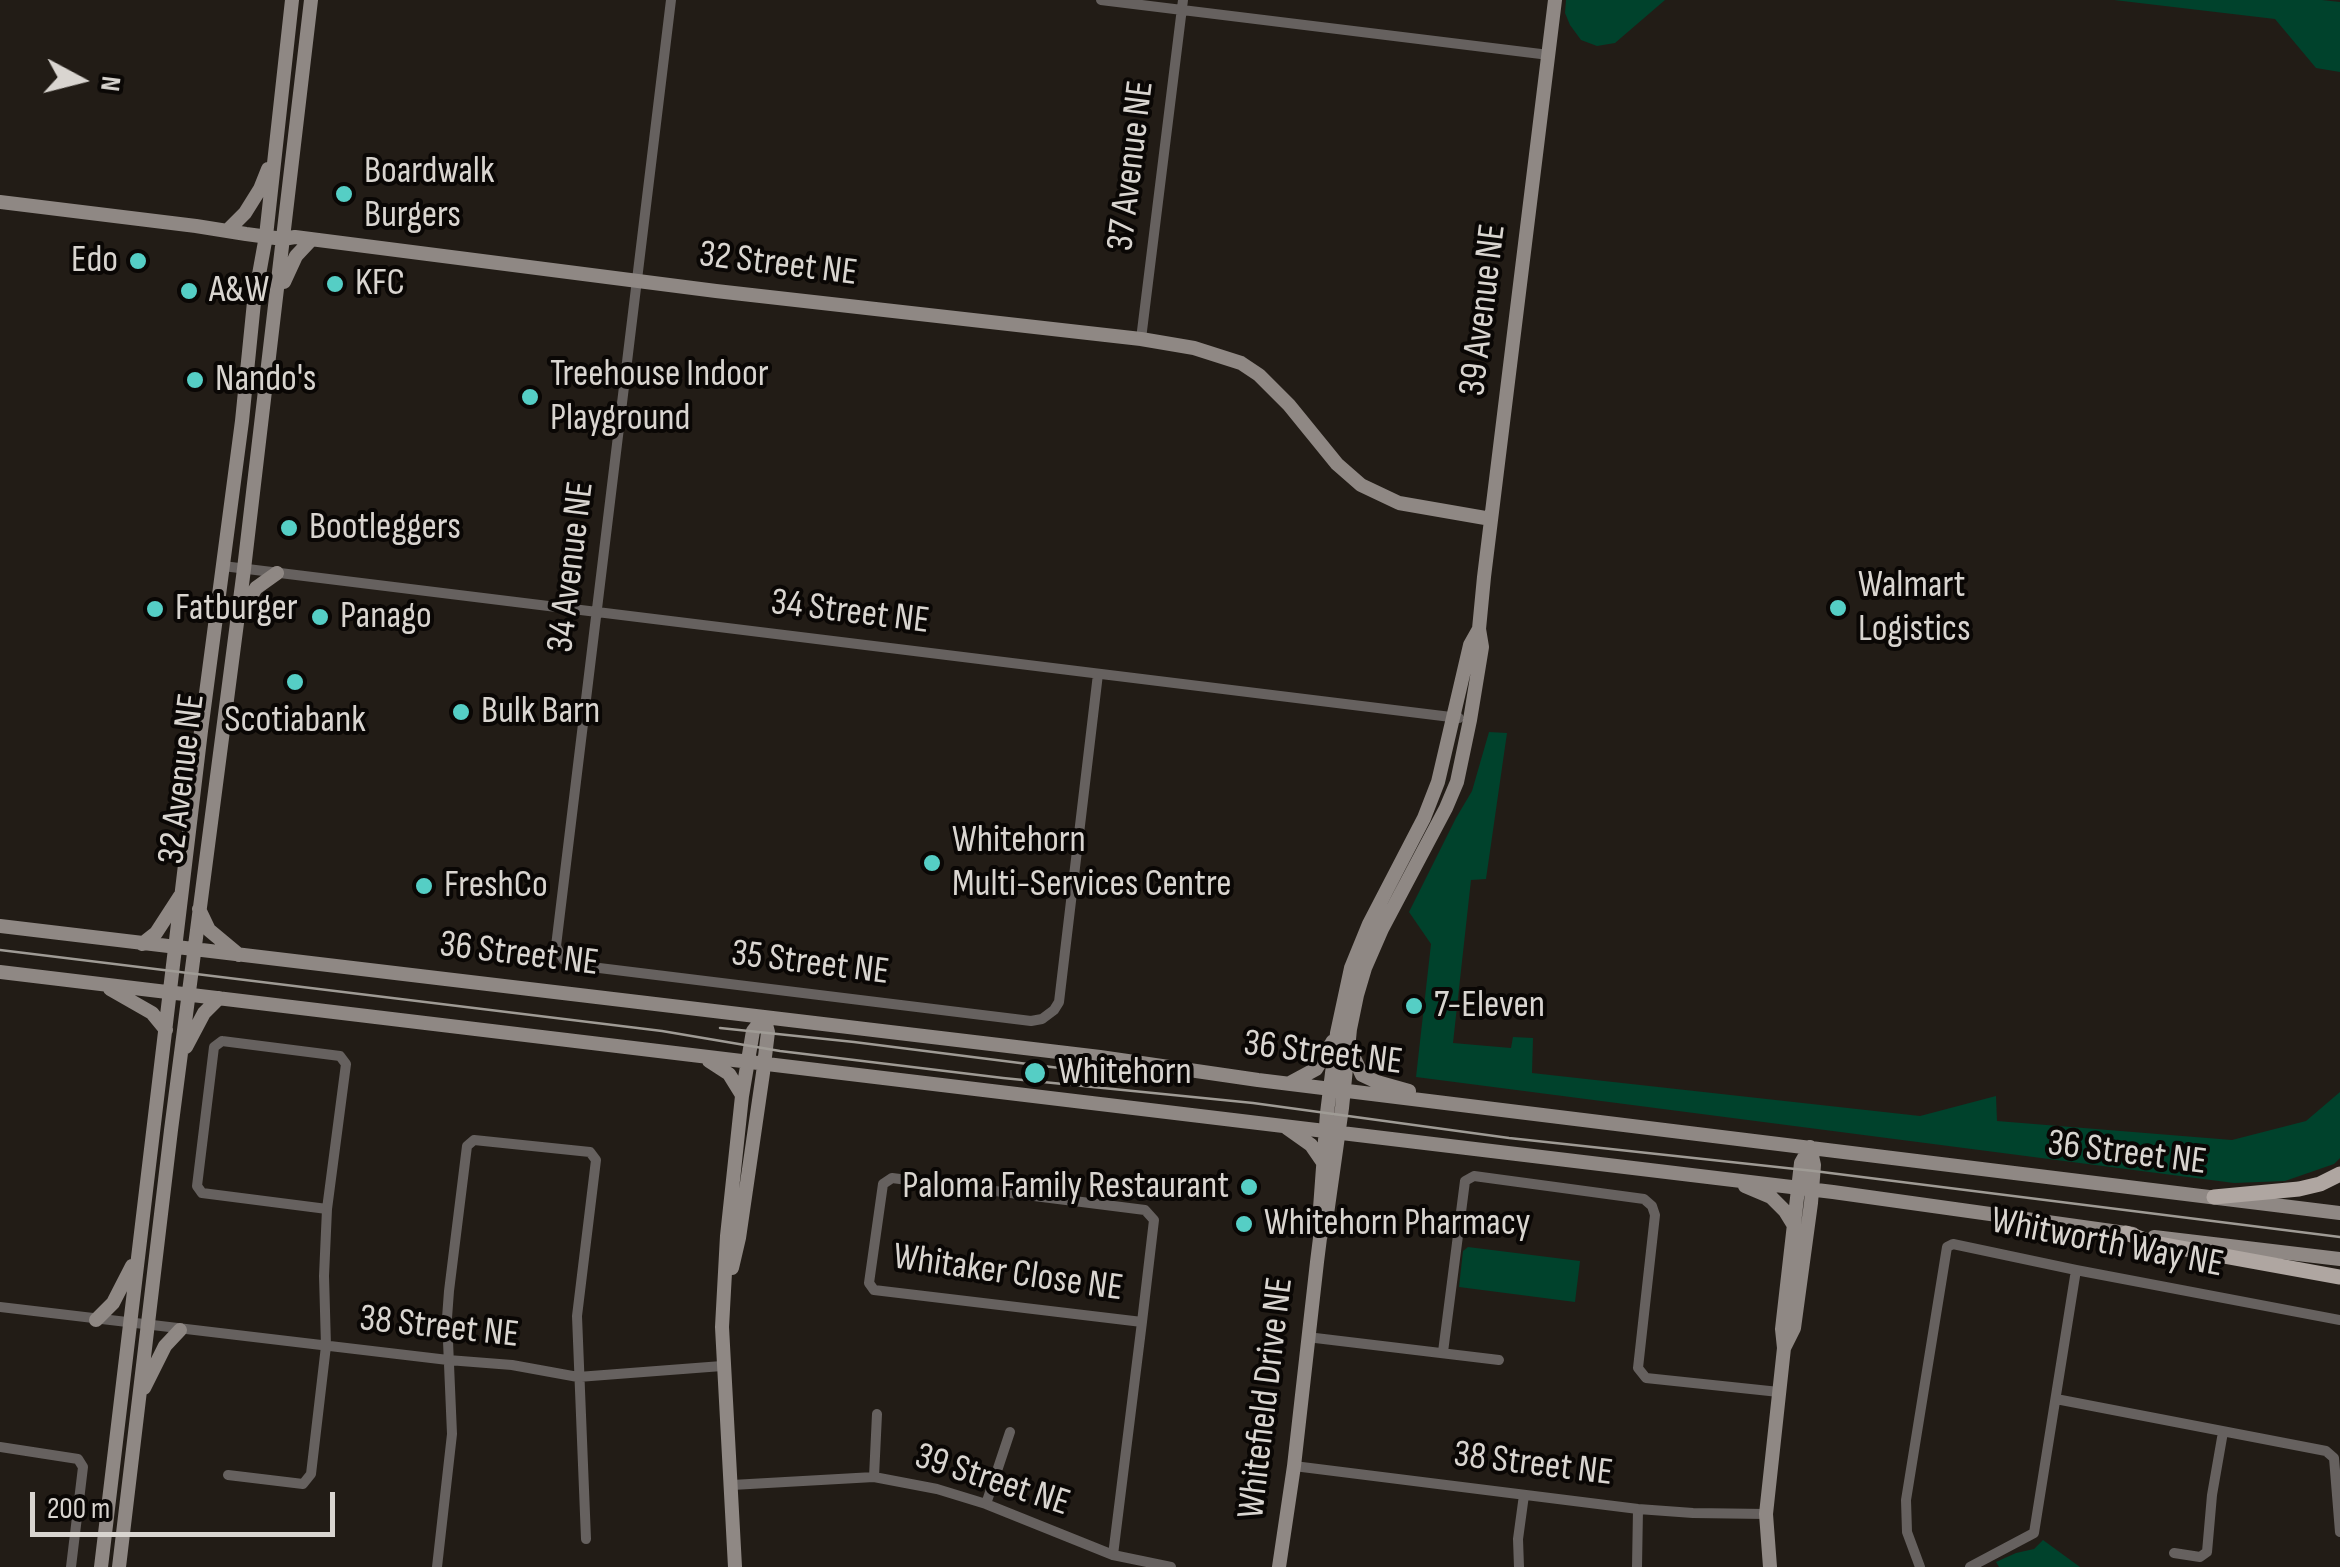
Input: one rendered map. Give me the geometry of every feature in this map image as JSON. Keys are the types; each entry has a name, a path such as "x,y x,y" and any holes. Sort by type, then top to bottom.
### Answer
{"main road":[{"name":"32 Avenue NE","path":"101,1567 292,0"},
{"name":"32 Avenue NE","path":"119,1567 311,0"},
{"name":"39 Avenue NE","path":"1332,1131 1365,968 1391,909 1446,808 1457,782 1470,720 1482,647 1479,629 1491,519 1555,0"},
{"path":"228,230 260,189 275,151"},
{"name":"32 Street NE","path":"0,202 716,292 1141,338 1215,353 1241,362 1260,375 1289,404 1336,464 1361,485 1409,505 1491,519"},
{"path":"276,301 296,256 311,240"},
{"path":"236,627 256,588 276,573"},
{"name":"39 Avenue NE","path":"1338,1089 1338,1034 1351,968 1438,782 1470,644 1479,629"},
{"path":"142,944 156,933 183,892"},
{"path":"198,908 209,930 239,955"},
{"name":"36 Street NE","path":"0,926 1081,1055 2340,1213"},
{"name":"36 Street NE","path":"0,972 1805,1188 2340,1259"},
{"path":"100,984 152,1013 166,1030"},
{"path":"180,1059 197,1024 219,998"},
{"path":"735,1567 722,1327 742,1096 753,1031 764,1017"},
{"path":"725,1294 739,1238 764,1065 768,1032 764,1017"},
{"path":"1289,1084 1316,1069 1338,1034"},
{"path":"1349,1047 1362,1074 1428,1100"},
{"path":"704,1058 729,1074 742,1096"},
{"path":"1281,1125 1311,1145 1322,1161"},
{"name":"Whitefield Drive NE","path":"1320,1238 1322,1161 1332,1131"},
{"name":"Whitefield Drive NE","path":"1279,1567 1320,1238 1327,1214 1332,1131"},
{"path":"1770,1567 1766,1514 1784,1348 1782,1329 1793,1224 1814,1165 1810,1147"},
{"path":"2214,1198 2299,1189 2340,1174"},
{"path":"1732,1180 1770,1197 1786,1211 1793,1224"},
{"path":"1784,1348 1794,1328 1805,1188"},
{"path":"2126,1233 2153,1243 2340,1277"},
{"path":"96,1320 120,1292 139,1252"},
{"path":"139,1398 165,1346 180,1330"}],"street":[{"name":"34 Avenue NE","path":"564,960 556,946 671,0"},
{"path":"1102,0 1183,5 1549,54"},
{"name":"37 Avenue NE","path":"1141,338 1183,5"},
{"name":"34 Street NE","path":"223,566 1470,720"},
{"name":"35 Street NE","path":"564,960 584,966 1032,1022 1048,1015 1059,1002 1098,674"},
{"path":"228,1475 303,1484 310,1474 326,1346 327,1209 346,1064 340,1056 222,1042 214,1046 197,1186 202,1194 327,1209"},
{"path":"438,1567 452,1434 449,1291 467,1146 474,1140 590,1152 596,1160 577,1316 586,1539"},
{"path":"1442,1352 1465,1180 1474,1176 1644,1200 1655,1214 1638,1368 1646,1378 1779,1392"},
{"name":"Whitaker Close NE","path":"1114,1555 1142,1322 1154,1220 1145,1210 892,1178 883,1184 869,1283 874,1290 1142,1322"},
{"name":"Whitworth Way NE","path":"1920,1567 1907,1532 1906,1500 1947,1247 1954,1244 2340,1320"},
{"path":"1970,1567 2034,1532 2076,1270"},
{"name":"38 Street NE","path":"0,1307 512,1365 578,1378 722,1366"},
{"path":"1308,1337 1498,1360"},
{"path":"2056,1399 2326,1451 2334,1458 2340,1532"},
{"path":"874,1476 877,1414"},
{"path":"986,1504 1010,1432"},
{"path":"2174,1553 2200,1558 2207,1552 2223,1432"},
{"path":"0,1447 78,1459 83,1467 70,1567"},
{"name":"38 Street NE","path":"1294,1466 1638,1508 1766,1514"},
{"name":"39 Street NE","path":"732,1485 874,1476 986,1504 1114,1555 1171,1567"},
{"path":"1519,1567 1524,1494"},
{"path":"1636,1567 1638,1508"}],"green space":[{"path":"1566,0 1665,0 1615,43 1597,46 1581,40 1570,25 1565,13"},
{"path":"2114,0 2340,2 2340,72 2316,68 2275,19"},
{"path":"1489,732 1507,733 1486,879 1471,880 1453,1043 1511,1048 1513,1037 1533,1038 1532,1073 1920,1116 1996,1096 1997,1121 2232,1140 2306,1121 2340,1092 2340,1158 2334,1164 2285,1181 2234,1183 1416,1077 1431,944 1409,912 1472,791"},
{"path":"1468,1247 1580,1261 1575,1302 1459,1287 1463,1251"},
{"path":"2043,1540 2080,1567 1999,1567 1996,1562 2034,1549"}],"tram line":[{"path":"0,950 662,1031 780,1051 1253,1103 1509,1138 1814,1171 2340,1237"},
{"path":"720,1028 1162,1081"}],"place":[{"name":"Boardwalk Burgers","path":"344,194"},
{"name":"Edo","path":"138,261"},
{"name":"KFC","path":"335,284"},
{"name":"A&W","path":"189,291"},
{"name":"Nando's","path":"195,380"},
{"name":"Treehouse Indoor Playground","path":"530,397"},
{"name":"Bootleggers","path":"289,528"},
{"name":"Walmart Logistics","path":"1838,608"},
{"name":"Fatburger","path":"155,609"},
{"name":"Panago","path":"320,617"},
{"name":"Scotiabank","path":"295,682"},
{"name":"Bulk Barn","path":"461,712"},
{"name":"Whitehorn Multi-Services Centre","path":"932,863"},
{"name":"FreshCo","path":"424,886"},
{"name":"7-Eleven","path":"1414,1006"},
{"name":"Whitehorn","path":"1035,1073"},
{"name":"Paloma Family Restaurant","path":"1249,1187"},
{"name":"Whitehorn Pharmacy","path":"1244,1224"}]}
